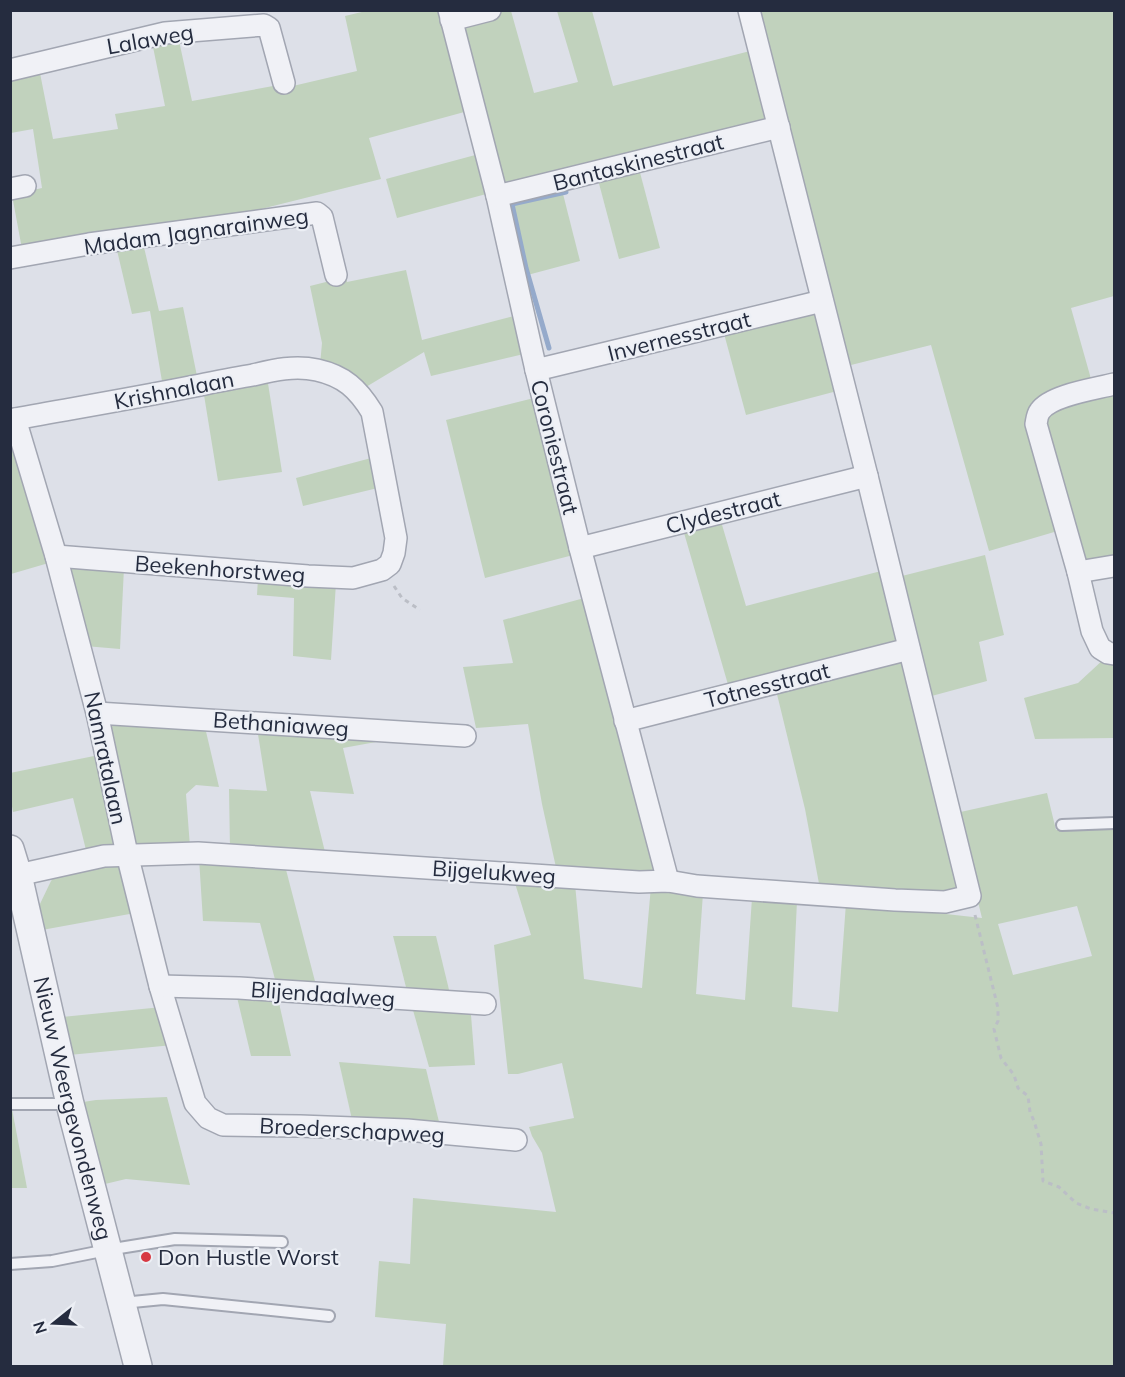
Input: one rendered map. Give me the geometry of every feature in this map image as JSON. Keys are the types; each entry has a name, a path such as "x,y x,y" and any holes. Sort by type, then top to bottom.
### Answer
{"street":[{"path":"450,15 490,10"},
{"path":"749,10 970,896"},
{"name":"Coroniestraat","path":"450,15 497,196 536,370 580,548 668,881"},
{"name":"Lalaweg","path":"10,70 165,33 264,25 269,28 284,83"},
{"name":"Bantaskinestraat","path":"497,196 778,127"},
{"name":"Madam Jagnarainweg","path":"10,258 89,244 317,213 322,218 336,275"},
{"name":"Invernesstraat","path":"536,370 822,301"},
{"name":"Krishnalaan","path":"13,419 284,369 307,368 332,374 350,384 363,397 372,412 396,538 390,564 382,570"},
{"path":"1114,384 1049,402 1041,409 1036,424 1078,572 1092,631 1100,648 1114,654"},
{"name":"Namratalaan","path":"13,419 56,556 97,713 127,854 160,986 195,1103"},
{"name":"Clydestraat","path":"580,548 867,476"},
{"name":"Beekenhorstweg","path":"56,556 353,578 382,570"},
{"path":"1078,572 1114,566"},
{"name":"Totnesstraat","path":"625,720 909,649"},
{"name":"Bethaniaweg","path":"97,713 465,735"},
{"name":"Nieuw Weergevondenweg","path":"10,849 18,875 70,1104 138,1366"},
{"name":"Bijgelukweg","path":"18,875 104,856 198,853 629,882 668,881 697,886 895,900 945,902 970,896"},
{"name":"Blijendaalweg","path":"160,986 239,988 485,1004"},
{"name":"Broederschapweg","path":"195,1103 208,1118 223,1125 407,1130 516,1140"}],"lane":[{"path":"1062,825 1114,823"},
{"path":"10,1104 70,1104"},
{"path":"10,1264 52,1261 175,1239 282,1242"},
{"path":"121,1303 162,1299 329,1316"}],"path":[{"path":"382,570 402,597 420,610"},
{"path":"970,896 998,1008 998,1021 994,1029 1001,1058 1014,1075 1018,1088 1028,1096 1030,1112 1041,1144 1043,1181 1059,1187 1076,1203 1091,1209 1114,1213"}],"green space":[{"path":"366,11 443,11 468,111 369,138 381,179 221,219 22,249 12,195 42,188 33,129 11,133 11,74 39,68 53,139 118,129 115,114 165,106 152,42 178,36 192,101 273,86 280,89 357,71 345,16"},
{"path":"511,11 534,93 578,82 557,11 592,11 613,86 754,50 769,124 505,186 462,30 463,25 474,18"},
{"path":"754,11 1114,11 1114,296 1071,308 1093,386 1038,402 1061,530 989,551 931,345 843,367"},
{"path":"479,154 490,193 397,218 386,179"},
{"path":"638,165 660,248 619,259 597,176"},
{"path":"561,186 580,261 520,277 505,201"},
{"path":"143,243 159,311 183,307 198,381 163,387 150,311 132,314 116,246"},
{"path":"406,270 422,340 518,315 528,353 431,376 424,352 361,390 320,365 322,343 310,286 346,277 347,282"},
{"path":"818,311 841,390 746,415 723,330"},
{"path":"267,377 282,472 218,481 203,389"},
{"path":"1114,388 1114,561 1081,567 1044,413"},
{"path":"538,397 577,554 485,578 446,420"},
{"path":"11,434 52,562 11,574"},
{"path":"375,457 382,487 303,506 296,478"},
{"path":"720,518 746,606 885,570 897,644 729,688 682,526"},
{"path":"985,555 1004,635 979,642 987,681 928,697 898,577"},
{"path":"69,565 124,568 120,649 85,646"},
{"path":"258,578 336,583 331,660 293,656 294,598 257,595"},
{"path":"588,597 659,865 654,874 557,872 528,724 476,728 463,667 513,663 503,620"},
{"path":"902,655 959,884 957,891 950,895 820,889 805,809 775,686"},
{"path":"1104,659 1114,659 1114,738 1035,739 1024,698 1078,683"},
{"path":"107,722 204,723 219,787 196,785 186,794 190,847 133,846"},
{"path":"257,728 387,740 343,748 354,794 310,791 326,856 230,850 229,789 267,791"},
{"path":"99,755 116,840 112,846 87,854 73,798 13,812 10,773"},
{"path":"1047,793 1056,830 1114,829 1114,1366 443,1366 446,1324 375,1317 379,1261 410,1264 413,1198 556,1212 542,1153 529,1127 574,1118 562,1063 518,1074 508,1074 494,945 531,935 514,880 575,884 584,979 642,988 651,886 703,893 696,994 745,1000 752,898 797,901 792,1007 838,1012 846,903 982,918 956,813","holes":["1077,906 1092,956 1013,975 998,924"]},
{"path":"199,858 284,862 317,989 277,987 260,923 203,921"},
{"path":"108,860 124,868 135,913 42,930 38,908 57,873"},
{"path":"393,936 436,936 451,998 408,995"},
{"path":"236,993 277,994 291,1056 251,1056"},
{"path":"411,1003 451,1006 471,1015 475,1065 429,1067"},
{"path":"162,1007 173,1045 69,1055 62,1017"},
{"path":"339,1062 426,1069 441,1130 353,1124"},
{"path":"167,1097 190,1185 126,1179 105,1184 83,1102"},
{"path":"10,1109 12,1109 27,1188 11,1188"}],"waterway":[{"path":"549,348 526,268 512,204 566,192"}],"place":[{"name":"Don Hustle Worst","path":"146,1257"}]}
